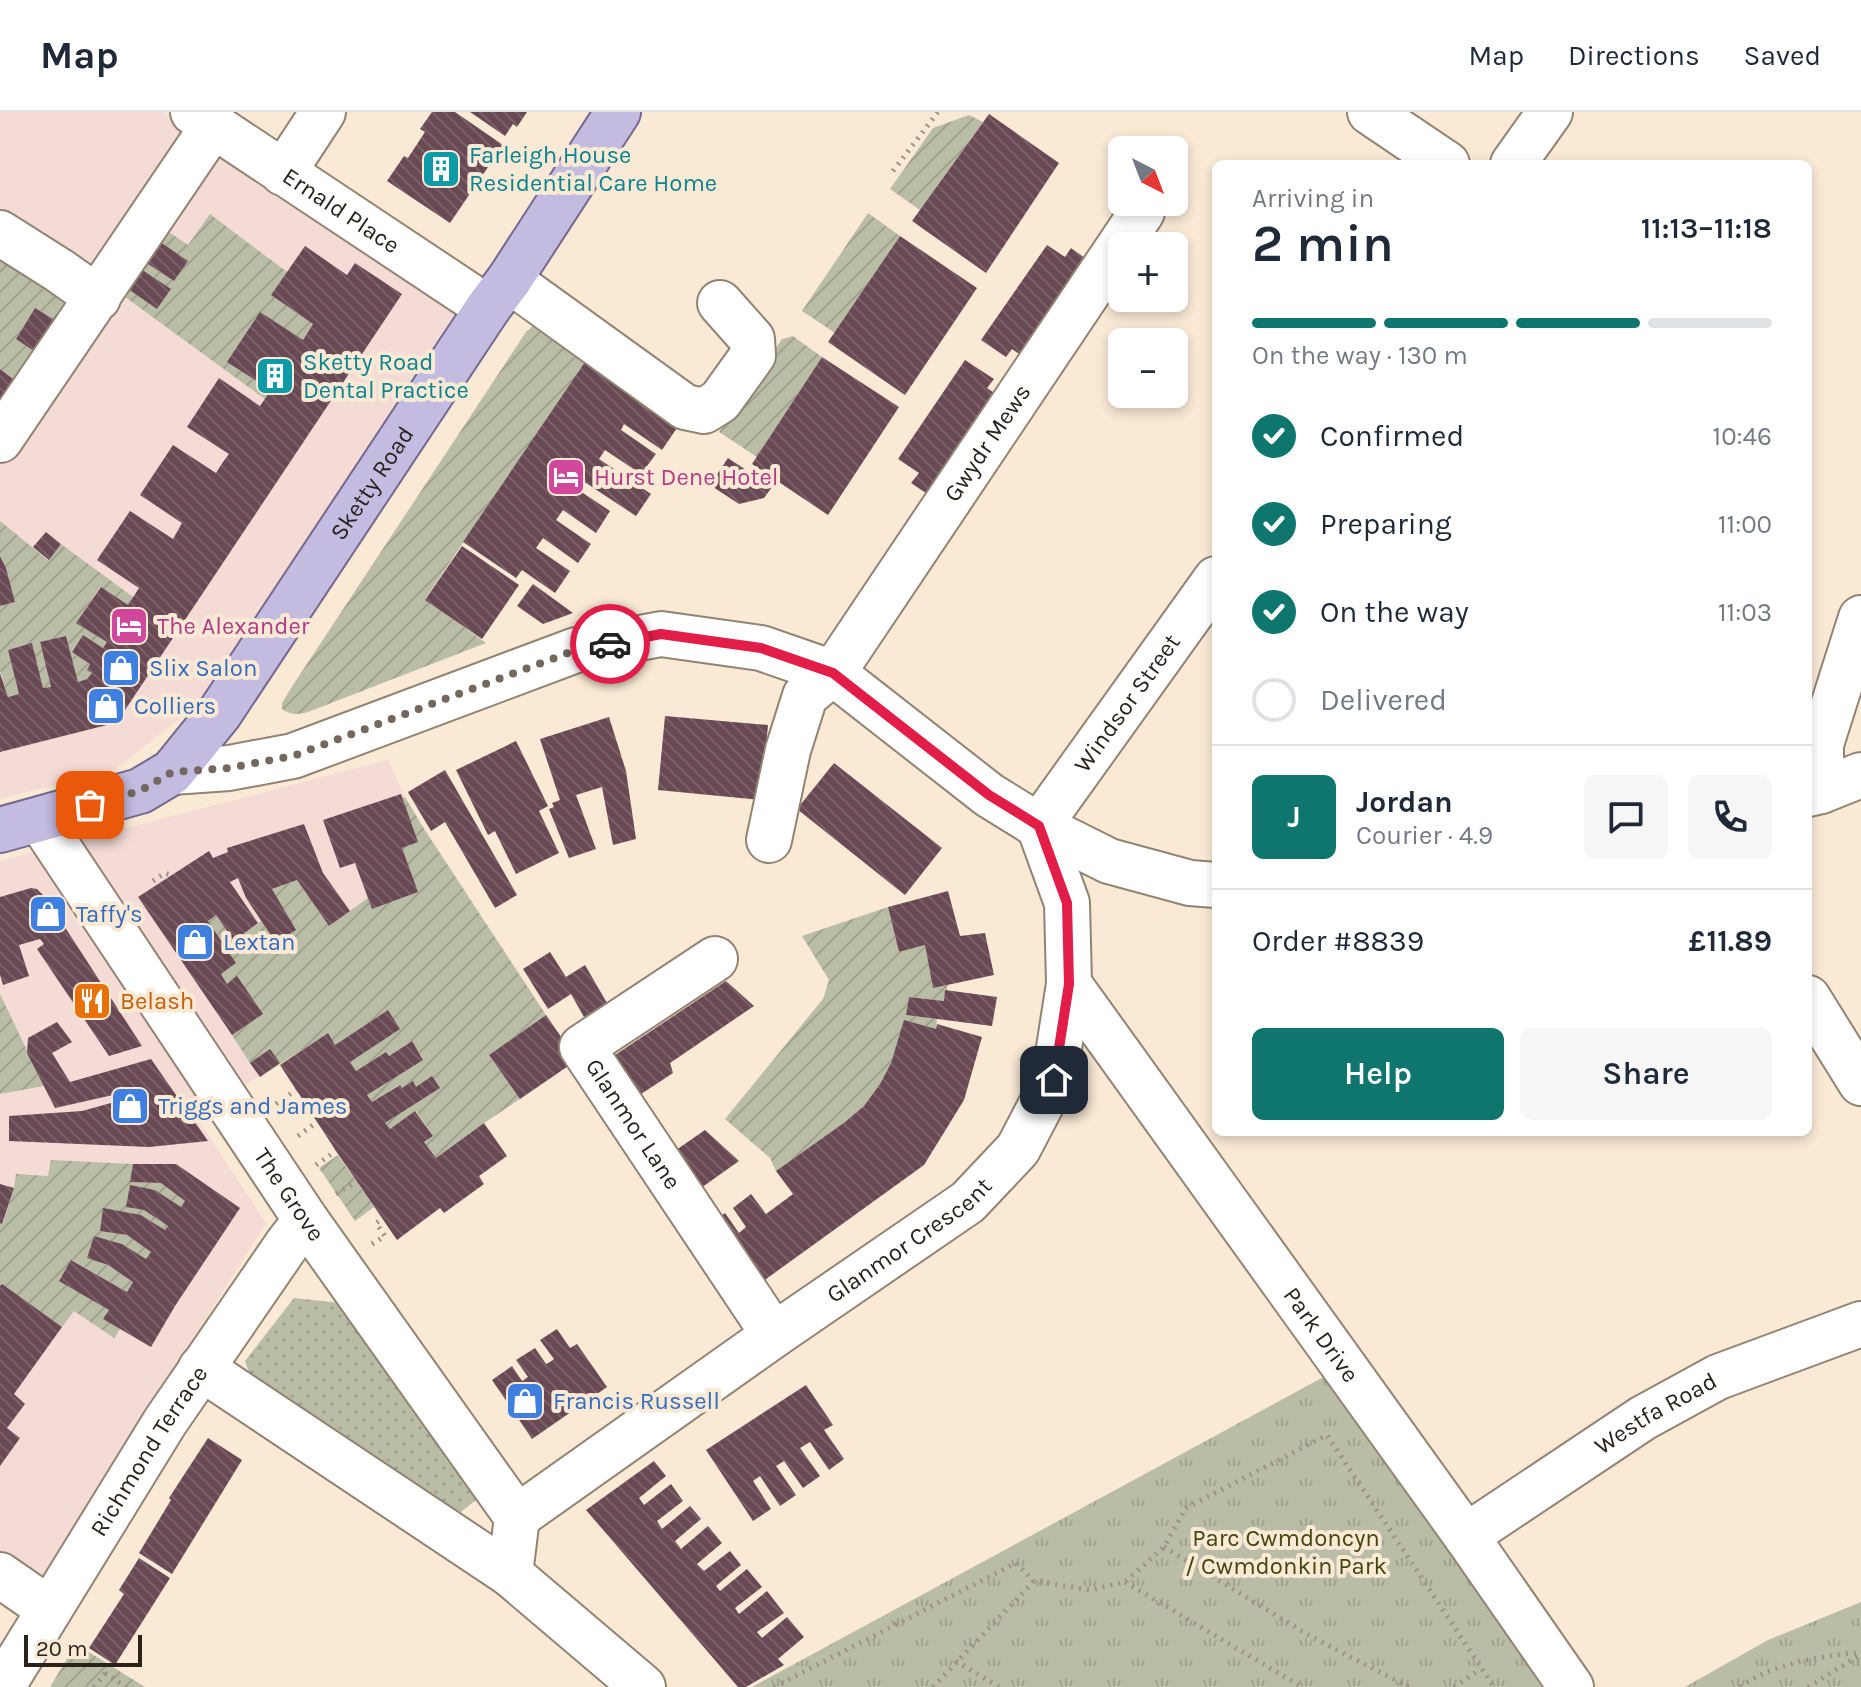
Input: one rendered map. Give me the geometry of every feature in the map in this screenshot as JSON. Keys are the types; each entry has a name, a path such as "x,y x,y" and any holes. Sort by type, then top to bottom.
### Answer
{"main road":[{"name":"Sketty Road","path":"172,772 219,714 618,112"},
{"path":"20,825 140,791 172,772"}],"street":[{"path":"283,173 323,112"},
{"path":"1370,112 1441,160"},
{"path":"1516,160 1550,112"},
{"path":"0,440 98,298 203,119"},
{"name":"Ernald Place","path":"203,119 283,173 499,294 685,407 704,411 720,401 753,355 752,339 720,303"},
{"name":"Gwydr Mews","path":"769,840 788,750 805,696 833,673 1139,216"},
{"path":"0,233 98,298"},
{"name":"Windsor Street","path":"1039,826 1212,585"},
{"path":"1861,618 1821,744 1815,792 1861,775"},
{"path":"172,772 229,768 293,756 576,650 661,634 761,648 833,673 989,795 1039,826 1109,861 1190,883 1212,885"},
{"name":"The Grove","path":"20,825 319,1208 517,1517"},
{"name":"Glanmor Crescent","path":"517,1517 968,1202 1018,1149 1054,1080 1069,984 1067,903 1039,826"},
{"name":"Glanmor Lane","path":"715,959 582,1047 774,1335"},
{"name":"Park Drive","path":"1069,984 1571,1687"},
{"path":"1812,1004 1861,1083"},
{"name":"Richmond Terrace","path":"2,1687 165,1422 319,1208"},
{"name":"Westfa Road","path":"1466,1536 1643,1418 1718,1377 1861,1324"},
{"path":"201,1368 510,1574 643,1687"},
{"path":"510,1574 517,1517"},
{"path":"0,1575 49,1609"}],"path":[{"path":"893,171 938,112"},
{"path":"153,881 165,873 171,875"},
{"path":"272,1107 296,1090"},
{"path":"294,1139 317,1122"},
{"path":"312,1168 336,1151"},
{"path":"319,1208 357,1181"},
{"path":"367,1249 385,1236 376,1223 382,1219"},
{"path":"774,1687 1016,1563 1034,1581 1090,1590 1125,1582 1164,1547 1186,1508 1327,1435 1494,1687"},
{"path":"1164,1547 1310,1636 1409,1687"},
{"path":"933,1687 1034,1581"},
{"path":"1125,1582 1302,1687"},
{"path":"1740,1687 1755,1677 1809,1658 1861,1653"},
{"path":"1808,1687 1861,1653"},
{"path":"956,1661 999,1687"},
{"path":"1454,1687 1481,1669"},
{"path":"94,1687 106,1671 126,1687"}],"shaded area":[{"path":"0,112 162,112 458,309 204,699 116,769 0,799"},
{"path":"388,760 405,797 491,932 196,1116 266,1223 40,1583 0,1556 0,861"}],"green space":[{"path":"969,115 983,122 920,210 890,189 933,128"},
{"path":"868,213 900,236 835,333 802,311"},
{"path":"210,214 287,272 271,295 313,324 303,340 228,362 271,390 265,399 121,294 125,287 157,309 171,289 141,269 146,262 174,281 188,261 156,239 163,228 188,245"},
{"path":"0,248 80,299 68,328 35,308 16,339 47,360 26,389 0,369"},
{"path":"534,325 587,359 425,599 486,643 308,712 294,714 285,711 282,703 293,685 526,332"},
{"path":"793,336 822,357 757,457 719,432 782,339"},
{"path":"0,521 48,560 61,544 133,597 128,605 100,587 77,622 107,642 103,648 83,635 72,651 90,664 87,670 92,673 87,679 78,682 66,636 40,643 51,687 43,688 32,644 8,650 19,694 8,697 0,670 0,606 15,602 0,556"},
{"path":"405,797 546,1015 489,1055 520,1099 436,1158 424,1142 433,1136 416,1111 390,1129 385,1123 439,1088 416,1087 413,1082 402,1088 399,1085 372,1102 367,1095 423,1059 411,1041 389,1056 386,1052 356,1071 350,1062 388,1010 335,1045 327,1034 260,1077 279,1063 250,1063 232,1035 263,1014 237,977 227,984 221,974 236,963 208,921 216,915 234,941 261,921 276,943 295,930 272,889 297,880 329,926 368,898 372,909 417,892 402,848 417,842 402,798"},
{"path":"888,907 899,952 925,945 933,987 948,985 944,1001 909,997 906,1015 937,1019 936,1029 898,1041 891,1063 864,1106 776,1171 770,1158 725,1119 823,999 829,980 802,936"},
{"path":"0,994 44,1086 0,1094"},
{"path":"338,1155 374,1207 355,1221 319,1168"},
{"path":"51,1160 133,1164 131,1182 161,1183 185,1201 181,1207 155,1190 130,1186 127,1207 144,1210 168,1226 165,1230 141,1215 103,1209 100,1231 127,1235 151,1252 146,1259 122,1244 94,1236 87,1258 108,1265 133,1282 127,1292 72,1260 59,1280 109,1310 104,1319 120,1329 114,1338 74,1311 62,1327 0,1286 0,1223 3,1223 16,1174 48,1176"},
{"path":"294,1298 340,1303 481,1496 447,1523 256,1392 245,1361"},
{"name":"Parc Cwmdoncyn / Cwmdonkin Park","path":"1331,1373 1542,1687 752,1687"},
{"path":"1861,1602 1861,1687 1685,1687 1768,1640"},
{"path":"76,1644 145,1687 50,1687"}],"building":[{"name":"Farleigh House Residential Care Home","path":"432,112 455,112 503,145 450,223 387,181 404,156 408,158 425,132 420,129"},
{"path":"470,112 527,112 517,127 513,124 505,136"},
{"path":"989,114 1059,163 986,273 912,221"},
{"path":"900,236 977,288 905,395 828,342"},
{"path":"156,239 188,261 174,281 142,260"},
{"path":"1047,245 1065,257 1071,248 1092,263 1025,358 1012,349 1006,357 981,340"},
{"path":"305,246 347,275 355,263 402,294 123,713 107,725 0,752 0,673 8,697 19,694 8,650 32,643 43,688 51,687 40,642 66,636 78,682 87,679 92,673 87,670 90,664 72,652 83,635 103,648 107,642 76,623 101,587 128,605 139,588 97,560 130,511 173,539 182,523 140,495 173,445 216,473 229,454 187,427 219,378 260,406 271,390 227,362 260,312 303,340 313,324 271,295"},
{"path":"138,267 171,289 157,309 125,287"},
{"path":"35,308 68,328 47,360 16,339"},
{"path":"822,357 899,407 828,515 752,464"},
{"name":"Hurst Dene Hotel","path":"587,359 681,422 662,450 624,424 621,430 656,454 641,474 605,450 599,459 651,494 636,516 583,481 577,489 610,511 596,533 563,510 556,520 591,544 578,563 543,538 536,548 570,571 555,593 522,570 516,578 463,542"},
{"path":"965,360 994,379 987,388 1000,397 932,497 911,483 919,473 898,459"},
{"path":"0,369 26,389 0,425"},
{"path":"728,458 772,487 764,498 739,504 710,485"},
{"path":"46,532 61,544 49,560 33,547"},
{"path":"462,546 519,585 482,639 425,600"},
{"path":"0,556 15,602 0,606"},
{"path":"533,584 573,613 543,624 517,606"},
{"path":"665,716 768,725 761,800 658,790"},
{"path":"609,717 626,771 636,839 613,845 602,787 576,795 596,849 569,858 549,809 554,807 552,803 560,800 540,739"},
{"path":"516,741 548,806 539,811 559,853 516,874 495,831 488,835 456,770"},
{"path":"834,763 942,848 905,895 797,809"},
{"path":"445,770 517,895 495,908 445,822 431,831 408,792"},
{"path":"401,794 418,842 402,848 418,892 372,909 355,863 340,868 323,820"},
{"path":"304,824 323,873 350,911 329,926 297,880 272,889 296,930 276,943 246,898 238,878 230,882 258,923 234,941 216,915 208,921 236,963 221,974 227,984 237,976 263,1014 232,1035 138,897 209,851 213,858 228,852 227,848"},
{"path":"37,889 46,898 142,1046 109,1056 37,949 44,944 40,939 19,945 29,976 3,985 0,975 0,897"},
{"path":"948,891 960,936 985,933 994,975 933,988 925,945 899,952 888,907"},
{"path":"550,952 566,977 585,965 607,1003 584,1017 571,994 548,1009 523,969"},
{"path":"726,981 754,1006 670,1063 673,1073 629,1102 603,1063"},
{"path":"945,990 997,997 992,1026 906,1015 909,997 944,1001"},
{"path":"388,1010 400,1029 350,1062 356,1071 386,1052 389,1056 412,1041 423,1060 367,1095 372,1102 400,1085 402,1088 413,1081 416,1087 432,1076 440,1088 385,1123 390,1129 415,1111 433,1136 424,1142 436,1158 484,1123 507,1156 479,1176 484,1184 444,1213 440,1208 397,1240 280,1065 328,1033 335,1045"},
{"path":"546,1015 577,1060 520,1099 489,1055"},
{"path":"904,1020 936,1029 937,1024 982,1037 964,1100 924,1165 755,1287 710,1224 725,1213 739,1233 746,1227 733,1208 751,1194 766,1214 793,1194 776,1171 864,1106 891,1063"},
{"path":"57,1022 72,1042 52,1053 70,1082 151,1059 208,1141 149,1147 9,1141 9,1116 82,1111 118,1101 113,1095 55,1108 27,1053 28,1038"},
{"path":"270,1049 280,1063 260,1077 250,1063"},
{"path":"705,1130 739,1161 691,1195 666,1157"},
{"path":"133,1164 176,1164 240,1208 151,1347 103,1319 109,1310 59,1281 71,1260 127,1292 133,1282 108,1265 87,1258 94,1236 122,1244 146,1259 151,1252 127,1235 100,1231 103,1208 141,1215 165,1230 168,1226 144,1210 126,1207 130,1185 155,1190 181,1207 185,1201 161,1183 130,1182"},
{"path":"0,1184 14,1188 2,1224 0,1223"},
{"path":"2,1284 62,1327 14,1394 25,1404 7,1428 20,1438 0,1466 0,1286"},
{"path":"557,1329 570,1348 577,1344 607,1387 532,1439 492,1380 512,1366 522,1381 528,1377 516,1360 535,1348 546,1364 554,1359 540,1340"},
{"path":"806,1385 833,1425 824,1430 844,1459 829,1470 810,1442 800,1448 820,1476 803,1488 784,1461 776,1466 796,1495 780,1506 760,1476 753,1481 771,1509 753,1521 706,1450"},
{"path":"208,1438 242,1460 172,1574 139,1553 171,1500 169,1498"},
{"path":"654,1461 666,1476 639,1498 644,1505 671,1484 683,1501 657,1521 662,1529 690,1506 701,1519 675,1541 681,1549 708,1526 722,1543 697,1564 704,1571 730,1551 741,1565 716,1586 720,1591 747,1569 762,1587 735,1608 739,1614 767,1591 784,1613 757,1632 762,1638 787,1617 804,1637 778,1659 784,1665 746,1687 738,1687 586,1510"},
{"path":"139,1558 170,1578 115,1665 89,1648 124,1594 119,1590"}],"way so far":[{"path":"90,805 140,791 172,772 229,768 293,756 576,650 610,644"}],"place":[{"name":"Farleigh House Residential Care Home","path":"441,169"},
{"name":"Sketty Road Dental Practice","path":"275,376"},
{"name":"Hurst Dene Hotel","path":"566,477"},
{"name":"The Alexander","path":"129,626"},
{"name":"Slix Salon","path":"121,668"},
{"name":"Colliers","path":"106,706"},
{"name":"Taffy's","path":"48,914"},
{"name":"Lextan","path":"195,942"},
{"name":"Belash","path":"92,1001"},
{"name":"Triggs and James","path":"130,1106"},
{"name":"Francis Russell","path":"525,1401"}],"route":[{"path":"610,644 661,634 761,648 833,673 989,795 1039,826 1067,903 1069,984 1054,1080"}]}
